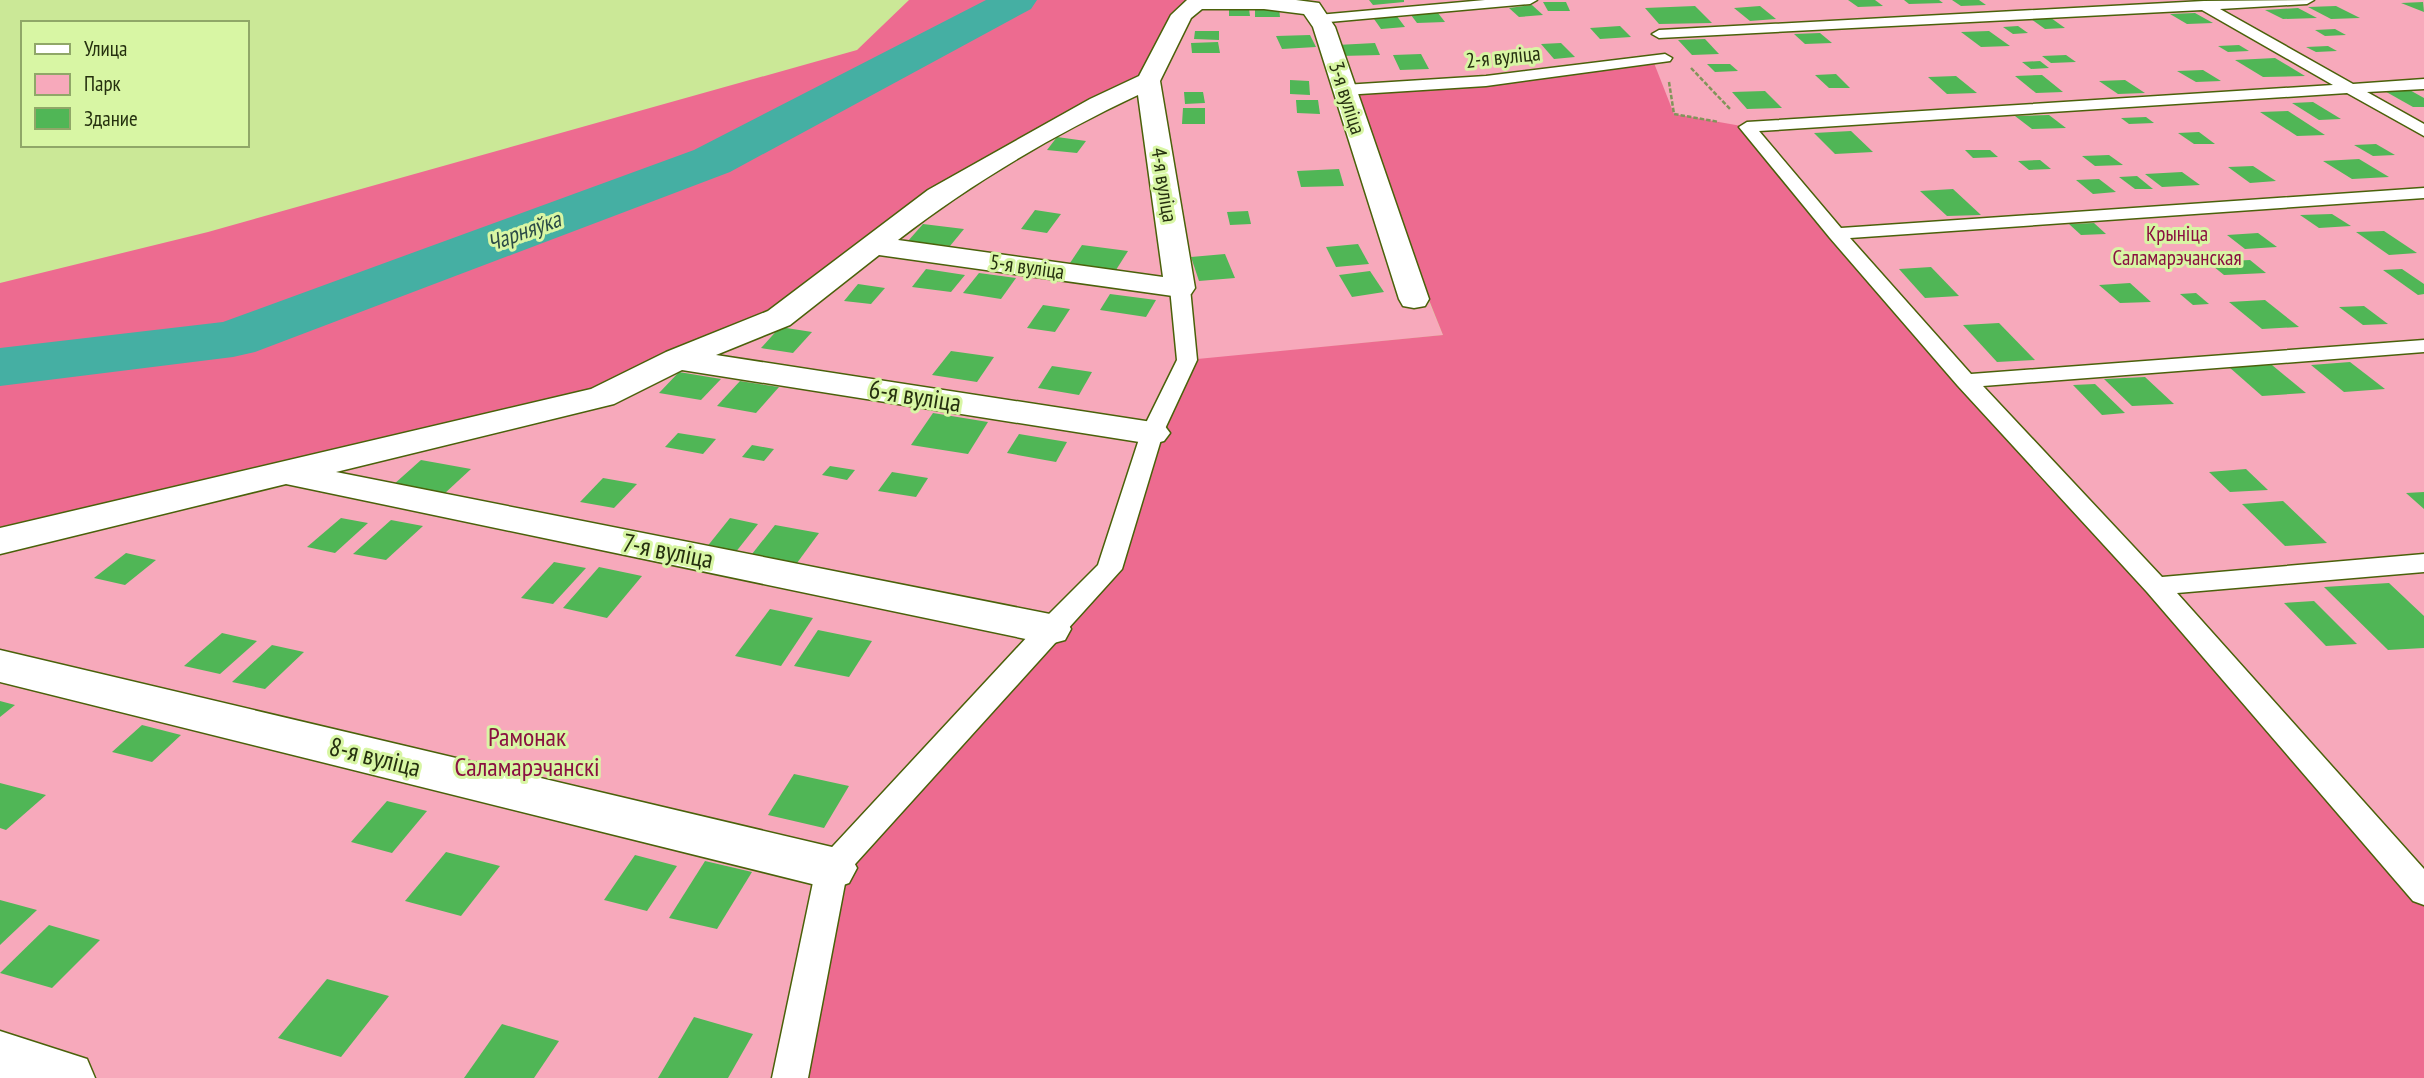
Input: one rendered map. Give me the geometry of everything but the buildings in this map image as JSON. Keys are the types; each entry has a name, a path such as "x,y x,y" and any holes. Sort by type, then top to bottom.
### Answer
{"street":[{"path":"0,541 602,397 678,359 779,318 938,196 1099,104 1147,82 1182,15 1199,1 1311,8 1318,19"},
{"name":"3-я вуліца","path":"1318,19 1324,27 1414,299"},
{"name":"4-я вуліца","path":"1147,82 1180,288"},
{"name":"5-я вуліца","path":"875,246 1180,288"},
{"name":"6-я вуліца","path":"678,359 1152,433"},
{"name":"7-я вуліца","path":"286,474 1050,628"},
{"name":"8-я вуліца","path":"0,666 832,868"},
{"path":"0,1057 67,1078"}],"lane":[{"path":"1318,19 1530,0"},
{"path":"1659,34 2200,3 2307,0"},
{"path":"2200,3 2424,131"},
{"name":"2-я вуліца","path":"1344,90 1486,81 1665,58"},
{"path":"1747,127 2424,83"},
{"path":"1747,127 1836,234 1966,380 2156,586 2419,879"},
{"path":"1836,234 2424,193"},
{"path":"790,1078 832,868 1050,628 1109,569 1152,433 1187,360 1180,288"},
{"path":"1966,380 2424,346"},
{"path":"2156,586 2424,562"}],"path":[{"path":"1659,34 1747,127"},
{"path":"1665,58 1674,114 1747,127"}],"green space":[{"name":"Рамонак Саламарэчанскі","path":"1200,0 2424,0 2424,890 1748,128 1674,114 1382,188 1443,335 1187,361 1109,569 786,1078 0,1078 0,541"}],"shaded area":[{"path":"909,0 1200,0 1148,81 938,196 779,318 602,397 0,541 0,283 208,232 857,50"},
{"path":"1654,63 1674,114 1747,127 2424,891 2424,1078 790,1078 832,868 1109,569 1187,360 1443,335 1345,91"}],"waterway":[{"name":"Чарняўка","path":"0,367 233,339 712,161 1017,0"}],"park label":[{"name":"Крыніца Саламарэчанская","path":"2177,246"}]}
